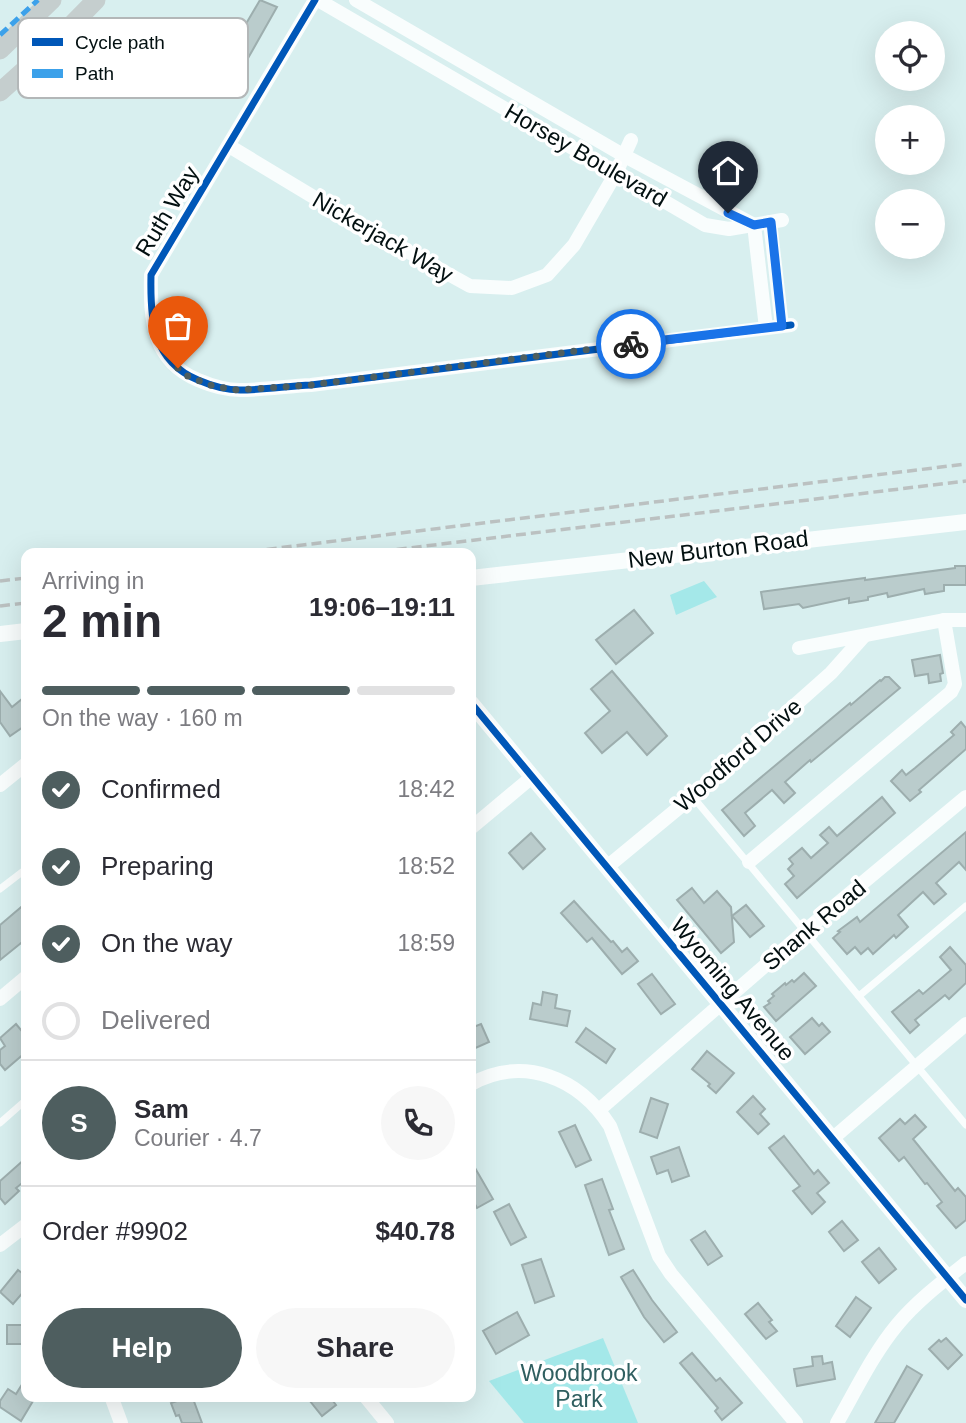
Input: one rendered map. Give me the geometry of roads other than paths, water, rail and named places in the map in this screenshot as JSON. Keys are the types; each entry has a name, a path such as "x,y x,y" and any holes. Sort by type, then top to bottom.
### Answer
{"main road":[{"path":"33,18 52,0"},
{"path":"78,18 96,0"},
{"path":"0,50 18,33"},
{"path":"0,92 18,76"}],"street":[{"name":"Ruth Way","path":"317,0 151,275 150,308 156,335 166,359 189,377 213,386 238,390 311,385 786,326 776,221 754,225"},
{"name":"Horsey Boulevard","path":"317,0 705,225 729,229 754,225"},
{"name":"Horsey Boulevard","path":"356,0 623,155 754,225"},
{"path":"616,173 631,140"},
{"name":"Nickerjack Way","path":"229,146 360,225 470,286 512,288 547,275 575,245 616,173"},
{"path":"754,225 766,328"},
{"name":"New Burton Road","path":"476,577 966,522"},
{"path":"799,648 944,620 966,620"},
{"path":"749,862 951,692 955,684 944,620"},
{"path":"0,634 21,632"},
{"name":"Woodford Drive","path":"607,867 693,796 831,673 864,636"},
{"name":"Wyoming Avenue","path":"476,708 966,1300"},
{"path":"0,785 21,768"},
{"path":"476,824 532,777"},
{"name":"Shank Road","path":"599,1110 806,930 966,797"},
{"path":"0,999 21,981"},
{"path":"832,1139 966,1024"},
{"path":"476,1082 503,1071 531,1072 554,1077 586,1096 610,1126 659,1256 671,1275 796,1423"},
{"path":"0,1245 21,1229"},
{"path":"837,1423 886,1339 913,1308 966,1263"},
{"path":"113,1402 121,1423"},
{"path":"370,1402 387,1423"}],"lane":[{"path":"693,796 966,1125"},
{"path":"0,889 21,873"},
{"path":"859,996 966,906"},
{"path":"0,1123 21,1104"}],"railway":[{"path":"278,548 966,464"},
{"path":"409,548 966,481"},
{"path":"0,581 21,579"},
{"path":"0,606 21,604"}],"park label":[{"name":"Woodbrook Park","path":"579,1386"}]}
